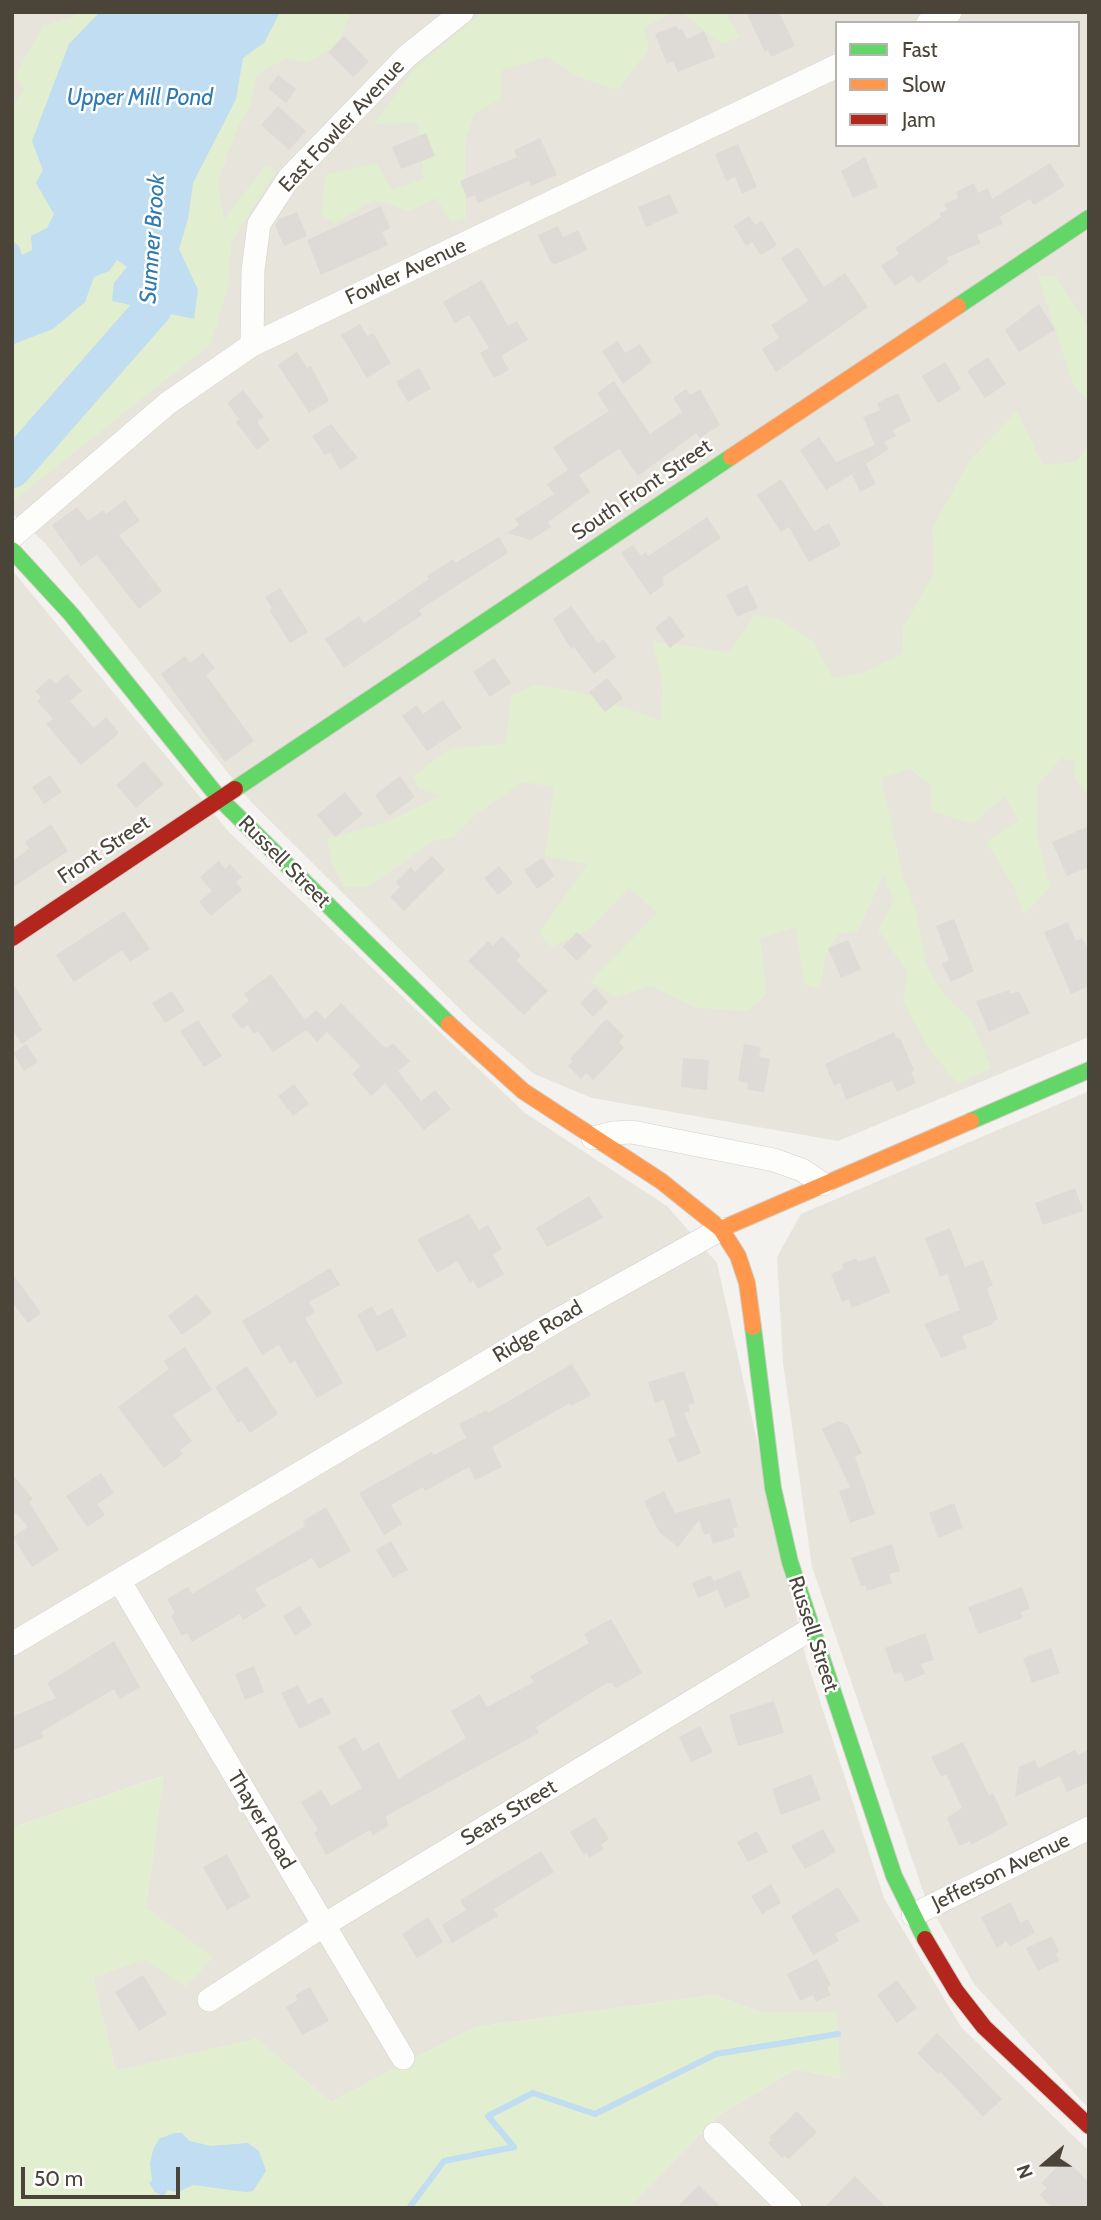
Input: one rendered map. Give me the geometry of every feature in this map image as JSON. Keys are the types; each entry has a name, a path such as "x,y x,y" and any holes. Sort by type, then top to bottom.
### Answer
{"main road":[{"name":"South Front Street","path":"219,798 1089,218"},
{"name":"Russell Street","path":"12,550 71,614 219,798 500,1073 593,1138 661,1181 721,1229 738,1256 747,1283 773,1488 790,1562 894,1875 913,1916 956,1992 984,2027 1089,2126"},
{"name":"Front Street","path":"12,938 219,798"},
{"name":"Ridge Road","path":"721,1229 1089,1070"}],"street":[{"name":"East Fowler Avenue","path":"252,345 253,270 259,224 289,178 407,56 462,12"},
{"path":"932,21 950,12"},
{"name":"Fowler Avenue","path":"12,537 167,403 252,345 835,67"},
{"path":"593,1138 632,1132 774,1160 802,1170 823,1184"},
{"name":"Ridge Road","path":"12,1644 605,1292 721,1229"},
{"name":"Thayer Road","path":"120,1582 403,2058"},
{"name":"Sears Street","path":"209,2000 324,1925 811,1629"},
{"name":"Jefferson Avenue","path":"913,1916 1089,1828"},
{"path":"716,2134 790,2208"}],"shaded area":[{"path":"12,12 1089,12 1089,1037 838,1141 592,1098 534,1074 475,1024 251,802 45,543 12,513"},
{"path":"12,570 229,832 525,1113 667,1206 717,1263 806,1658 884,1898 961,2027 1089,2151 1089,2208 628,2208 719,2115 796,2069 840,2078 836,2012 760,2012 714,1995 475,2027 331,2102 256,2039 116,2071 93,1978 145,1958 146,1907 163,1776 12,1828"},
{"path":"1089,1091 1089,2109 974,1984 925,1897 812,1567 783,1363 777,1257 801,1214"}],"green space":[{"path":"76,12 351,12 337,46 306,63 286,59 257,74 250,107 237,129 218,183 224,219 266,165 276,172 231,243 229,283 211,344 12,502 12,108 24,89 15,75 43,26 74,16"},
{"path":"482,12 674,12 644,27 649,49 618,90 580,78 547,57 502,70 501,99 474,114 465,142 466,218 451,222 436,198 410,211 373,200 335,224 321,215 325,175 377,163 392,190 424,179 418,123 374,124 412,71"},
{"path":"680,12 725,12 740,37 722,44"},
{"path":"1038,276 1056,276 1089,328 1089,401 1074,387"},
{"path":"1017,411 1043,465 1076,462 1089,444 1089,796 1074,777 1074,761 1061,758 1037,787 1038,838 1050,887 1024,915 1014,887 986,842 1018,821 1005,796 973,824 931,811 931,786 910,769 881,778 903,876 916,911 926,964 944,995 971,1019 991,1068 958,1084 928,1048 903,1001 907,972 878,930 893,902 884,874 858,931 837,934 825,957 820,989 804,984 796,927 760,939 767,994 748,1011 696,1008 651,986 616,997 590,982 657,913 629,888 588,931 551,947 539,933 587,864 545,856 554,787 523,782 476,814 453,838 435,840 368,887 344,887 332,865 327,839 384,823 440,796 418,788 413,776 451,748 505,744 512,695 536,685 580,692 660,720 663,688 653,641 730,652 754,615 780,619 813,641 833,678 863,673 903,653 903,628 934,572 932,528 970,460"},
{"path":"164,1776 146,1907 213,1957 186,1987 145,1959 93,1978 116,2071 256,2039 331,2102 475,2027 714,1995 760,2012 836,2012 841,2078 796,2069 719,2115 628,2208 12,2208 12,1828"}],"water":[{"name":"Upper Mill Pond","path":"100,12 280,12 264,43 243,58 236,99 193,183 188,219 179,249 198,290 194,319 112,301 114,283 127,267 117,260 109,271 94,277 85,302 53,329 14,344 12,241 19,246 22,255 32,250 31,236 47,228 54,214 36,183 43,170 32,141 69,44"},
{"path":"182,2133 190,2141 211,2146 248,2143 259,2151 266,2171 253,2191 193,2185 178,2192 168,2190 163,2196 155,2192 149,2183 152,2180 150,2164 159,2139"}],"building":[{"path":"746,12 779,12 795,46 771,57 768,50 765,52"},
{"path":"676,26 679,30 682,29 687,39 704,31 715,57 678,72 673,61 667,64 655,34"},
{"path":"344,36 369,62 353,77 328,52"},
{"path":"278,75 296,89 286,103 268,88"},
{"path":"278,106 306,131 289,150 261,125"},
{"path":"426,133 435,156 401,169 392,147"},
{"path":"540,138 557,175 531,186 529,181 478,203 475,195 467,198 460,181 517,157 514,150"},
{"path":"738,144 757,187 742,194 735,177 726,181 715,154"},
{"path":"865,157 878,187 853,198 841,171"},
{"path":"1050,163 1065,186 1034,205 1030,199 1000,217 1003,224 977,235 981,243 946,258 949,262 918,283 912,275 895,286 881,266 899,254 895,248 941,217 939,213 947,210 944,204 958,198 956,192 974,183 978,193 988,188 992,199"},
{"path":"670,194 678,213 646,227 638,207"},
{"path":"381,206 390,228 382,232 388,245 321,275 307,240"},
{"path":"297,212 307,236 284,246 275,225 279,219"},
{"path":"749,216 755,225 762,221 777,245 761,255 752,242 746,246 734,226"},
{"path":"558,226 563,237 578,230 587,250 556,264 551,263 538,235"},
{"path":"798,247 824,287 845,273 868,307 776,372 762,349 779,338 771,325 808,301 781,258"},
{"path":"482,280 508,326 517,321 528,340 501,356 509,370 494,378 480,353 489,348 469,315 455,323 443,302"},
{"path":"1039,304 1055,330 1019,352 1005,330"},
{"path":"360,324 367,336 373,333 391,363 367,378 341,335"},
{"path":"618,341 625,353 640,344 652,362 623,384 602,351"},
{"path":"297,352 307,368 311,366 329,401 309,413 278,365"},
{"path":"988,357 1006,384 985,398 967,371"},
{"path":"945,362 961,389 938,403 922,376"},
{"path":"419,368 431,389 408,402 396,382"},
{"path":"614,381 650,434 682,412 673,398 686,389 690,395 700,389 720,425 700,438 696,433 638,476 619,449 579,475 590,492 548,522 551,527 531,540 507,533 519,525 515,519 554,494 547,484 568,470 553,447 609,411 597,393"},
{"path":"243,390 264,417 257,422 270,440 257,450 236,422 239,419 227,403"},
{"path":"898,393 911,421 893,430 896,436 884,442 889,449 866,464 876,484 860,492 852,474 826,490 800,450 819,437 836,462 875,445 863,417 880,410 877,403"},
{"path":"331,424 358,458 340,470 330,452 325,455 312,436"},
{"path":"781,479 814,531 829,523 841,545 809,562 789,527 781,532 757,495"},
{"path":"125,500 140,521 119,535 162,591 139,609 97,555 81,566 52,525 77,507 88,521 103,510 106,514"},
{"path":"707,517 721,538 663,577 664,585 650,595 621,553 633,545 641,556 646,552 648,556"},
{"path":"499,537 508,553 419,610 422,615 344,668 325,639 359,616 364,623 429,579 427,576 453,559 455,563"},
{"path":"747,585 758,608 737,617 726,595"},
{"path":"280,588 308,632 290,643 270,611 272,608 265,597"},
{"path":"571,606 598,643 603,639 616,657 594,674 574,647 571,649 553,619"},
{"path":"670,616 685,636 670,648 655,628"},
{"path":"203,653 215,668 206,675 254,741 225,762 161,674 185,656 190,663"},
{"path":"494,658 511,683 490,697 473,672"},
{"path":"67,674 82,691 70,701 94,728 106,717 119,733 81,765 46,724 53,719 37,701 41,697 35,691 50,678 56,684"},
{"path":"607,678 623,698 605,712 589,692"},
{"path":"443,700 462,728 427,751 402,716 417,705 423,714"},
{"path":"144,761 164,784 136,808 116,785"},
{"path":"50,775 62,792 44,804 32,787"},
{"path":"400,776 415,797 389,816 375,795"},
{"path":"345,792 363,814 335,837 317,815"},
{"path":"51,824 68,851 12,888 12,861 29,849 25,842"},
{"path":"1089,826 1089,867 1067,876 1052,842"},
{"path":"432,856 445,870 404,911 390,897 400,887 396,882 411,867 415,872"},
{"path":"542,858 555,876 537,889 524,870"},
{"path":"219,861 225,869 230,864 242,877 236,882 242,890 211,916 199,902 212,891 200,877"},
{"path":"499,866 513,883 498,895 484,878"},
{"path":"124,911 150,949 130,962 122,950 74,982 56,955"},
{"path":"954,919 974,971 951,982 942,964 949,960 936,926"},
{"path":"1068,922 1076,941 1082,938 1089,951 1089,986 1071,994 1044,932"},
{"path":"577,932 592,946 577,961 563,947"},
{"path":"502,936 521,955 516,960 548,991 524,1015 468,961 488,941 493,946"},
{"path":"848,940 861,969 841,978 828,948"},
{"path":"271,974 305,1020 316,1010 325,1019 341,1003 383,1046 387,1048 393,1043 410,1061 398,1071 421,1101 435,1090 451,1109 424,1130 385,1083 371,1096 352,1074 360,1066 327,1032 317,1042 306,1030 273,1052 258,1031 254,1034 248,1025 242,1029 231,1015 249,1001 244,994"},
{"path":"12,982 42,1030 22,1044 12,1029"},
{"path":"595,988 608,1002 593,1017 580,1003"},
{"path":"1009,990 1011,994 1019,991 1030,1013 989,1032 976,1001"},
{"path":"172,991 185,1011 165,1023 152,1003"},
{"path":"606,1019 624,1036 619,1042 624,1048 593,1080 586,1073 581,1079 568,1066 573,1061 570,1059"},
{"path":"198,1020 222,1056 204,1067 180,1031"},
{"path":"894,1032 897,1039 900,1038 914,1070 911,1072 916,1083 897,1092 892,1081 846,1100 840,1083 834,1086 825,1064"},
{"path":"26,1044 38,1062 24,1071 13,1053"},
{"path":"744,1044 761,1047 759,1057 770,1059 764,1093 747,1089 748,1083 738,1081"},
{"path":"683,1058 709,1060 707,1090 681,1087"},
{"path":"294,1084 309,1104 293,1116 278,1096"},
{"path":"1075,1188 1083,1211 1043,1225 1035,1203"},
{"path":"589,1196 603,1218 547,1247 536,1228"},
{"path":"469,1214 479,1230 488,1225 502,1249 493,1255 504,1274 478,1289 473,1280 470,1283 457,1261 437,1273 417,1239"},
{"path":"950,1228 965,1267 983,1260 993,1286 987,1288 998,1319 992,1322 993,1324 962,1336 967,1348 941,1358 924,1324 960,1310 947,1274 940,1277 925,1238"},
{"path":"875,1256 890,1292 852,1308 848,1299 842,1302 831,1274 843,1269 842,1264 856,1258 858,1262"},
{"path":"330,1268 340,1285 309,1302 315,1312 305,1318 343,1383 317,1398 295,1361 290,1364 279,1345 262,1355 242,1321"},
{"path":"12,1273 41,1313 28,1323 12,1302"},
{"path":"197,1294 212,1313 182,1335 168,1316"},
{"path":"372,1306 377,1316 392,1308 407,1336 377,1352 357,1315"},
{"path":"185,1347 212,1390 173,1415 192,1441 180,1450 183,1454 164,1468 118,1407 169,1369 164,1361"},
{"path":"572,1364 591,1395 571,1406 570,1403 492,1447 502,1467 475,1480 469,1467 425,1491 423,1487 391,1505 402,1524 384,1535 359,1493 432,1452 434,1455 466,1438 459,1424 487,1410 488,1413"},
{"path":"247,1366 278,1414 250,1433 242,1421 238,1423 215,1387"},
{"path":"684,1371 695,1403 688,1405 690,1411 684,1413 701,1453 678,1463 668,1439 676,1436 664,1400 655,1403 648,1382"},
{"path":"838,1421 848,1425 862,1453 855,1457 875,1514 850,1523 839,1491 850,1487 822,1429"},
{"path":"101,1473 114,1493 97,1504 105,1515 87,1527 66,1496"},
{"path":"12,1474 33,1499 29,1502 59,1550 32,1567 13,1537 28,1527 16,1513 12,1516"},
{"path":"664,1491 675,1513 730,1498 738,1527 733,1528 735,1537 713,1544 710,1533 704,1535 699,1520 678,1547 659,1532 644,1501"},
{"path":"954,1503 963,1528 938,1538 929,1513"},
{"path":"326,1507 351,1551 319,1569 312,1558 255,1589 266,1606 243,1620 240,1614 192,1642 187,1633 182,1636 171,1616 175,1613 167,1599 188,1587 192,1594 305,1526 303,1521"},
{"path":"391,1541 408,1570 393,1578 376,1550"},
{"path":"892,1544 900,1571 889,1574 892,1583 867,1591 865,1585 861,1586 851,1558"},
{"path":"740,1570 750,1597 725,1608 714,1581"},
{"path":"711,1575 717,1590 698,1598 692,1583"},
{"path":"1022,1587 1030,1609 1021,1612 1023,1618 978,1634 968,1607"},
{"path":"300,1606 312,1625 295,1636 283,1616"},
{"path":"611,1619 642,1673 616,1688 612,1683 607,1683 536,1727 539,1733 386,1816 388,1826 373,1835 370,1830 326,1855 314,1833 318,1830 301,1802 321,1790 331,1806 362,1788 338,1747 355,1737 363,1751 379,1742 398,1779 466,1738 451,1711 480,1694 487,1707 534,1682 530,1676 589,1643 584,1634"},
{"path":"925,1633 934,1660 921,1664 925,1674 905,1682 901,1672 894,1674 885,1648"},
{"path":"114,1641 140,1687 120,1699 114,1689 41,1732 44,1737 12,1751 12,1717 56,1698 47,1683"},
{"path":"1051,1648 1060,1673 1032,1683 1023,1658"},
{"path":"254,1666 264,1692 245,1700 235,1674"},
{"path":"298,1685 308,1704 322,1697 331,1713 299,1729 281,1693"},
{"path":"774,1701 784,1733 738,1746 729,1715"},
{"path":"700,1726 713,1752 691,1762 679,1737"},
{"path":"963,1742 989,1795 993,1793 1008,1825 971,1845 970,1841 959,1846 947,1818 962,1808 946,1774 941,1777 931,1757"},
{"path":"1089,1749 1089,1782 1067,1792 1060,1776 1015,1797 1019,1767 1035,1760 1038,1768 1075,1750 1078,1755"},
{"path":"811,1774 821,1800 781,1815 772,1789"},
{"path":"595,1817 609,1839 601,1845 604,1849 589,1858 587,1853 584,1855 570,1832"},
{"path":"823,1829 836,1852 805,1869 791,1846"},
{"path":"757,1831 768,1852 748,1862 737,1842"},
{"path":"541,1851 554,1872 494,1909 498,1916 452,1943 442,1925 466,1910 460,1900"},
{"path":"227,1854 250,1897 227,1910 203,1867"},
{"path":"771,1884 781,1903 762,1914 751,1896"},
{"path":"838,1887 860,1921 835,1934 839,1941 813,1955 791,1916"},
{"path":"1011,1902 1020,1923 1028,1919 1035,1933 1010,1946 1006,1941 997,1948 981,1917"},
{"path":"428,1917 443,1942 417,1958 402,1934"},
{"path":"1052,1936 1059,1952 1056,1954 1059,1961 1038,1971 1026,1948"},
{"path":"817,1959 831,1985 827,1987 831,1995 816,2002 813,1995 800,2001 787,1974"},
{"path":"143,1975 167,2014 139,2031 115,1992"},
{"path":"897,1980 917,2008 897,2023 877,1995"},
{"path":"310,1987 329,2021 302,2035 286,2007 298,2000 295,1995"},
{"path":"937,2033 1002,2099 983,2117 941,2072 938,2074 917,2053"},
{"path":"797,2111 817,2132 789,2159 785,2156 782,2158 768,2143 771,2140 769,2138"},
{"path":"1065,2159 1089,2182 1089,2208 1052,2208 1040,2195 1047,2188 1041,2183"},
{"path":"855,2176 887,2208 824,2208"},
{"path":"699,2185 722,2208 677,2208"}],"waterway":[{"name":"Sumner Brook","path":"12,469 153,308 155,257"},
{"path":"409,2208 444,2161 514,2147 488,2116 533,2093 595,2114 716,2054 838,2034"}],"traffic: fast":[{"path":"958,306 1089,218"},
{"path":"235,789 731,457"},
{"path":"12,550 71,614 219,798 449,1024"},
{"path":"971,1121 1089,1070"},
{"path":"753,1327 773,1488 790,1562 894,1876 925,1939"}],"traffic: slow":[{"path":"731,457 958,306"},
{"path":"449,1024 523,1091 661,1181 721,1229 738,1256 747,1283 753,1327"},
{"path":"721,1229 971,1121"}],"traffic: jam":[{"path":"12,938 235,789"},
{"path":"925,1939 956,1991 984,2027 1089,2126"}]}
